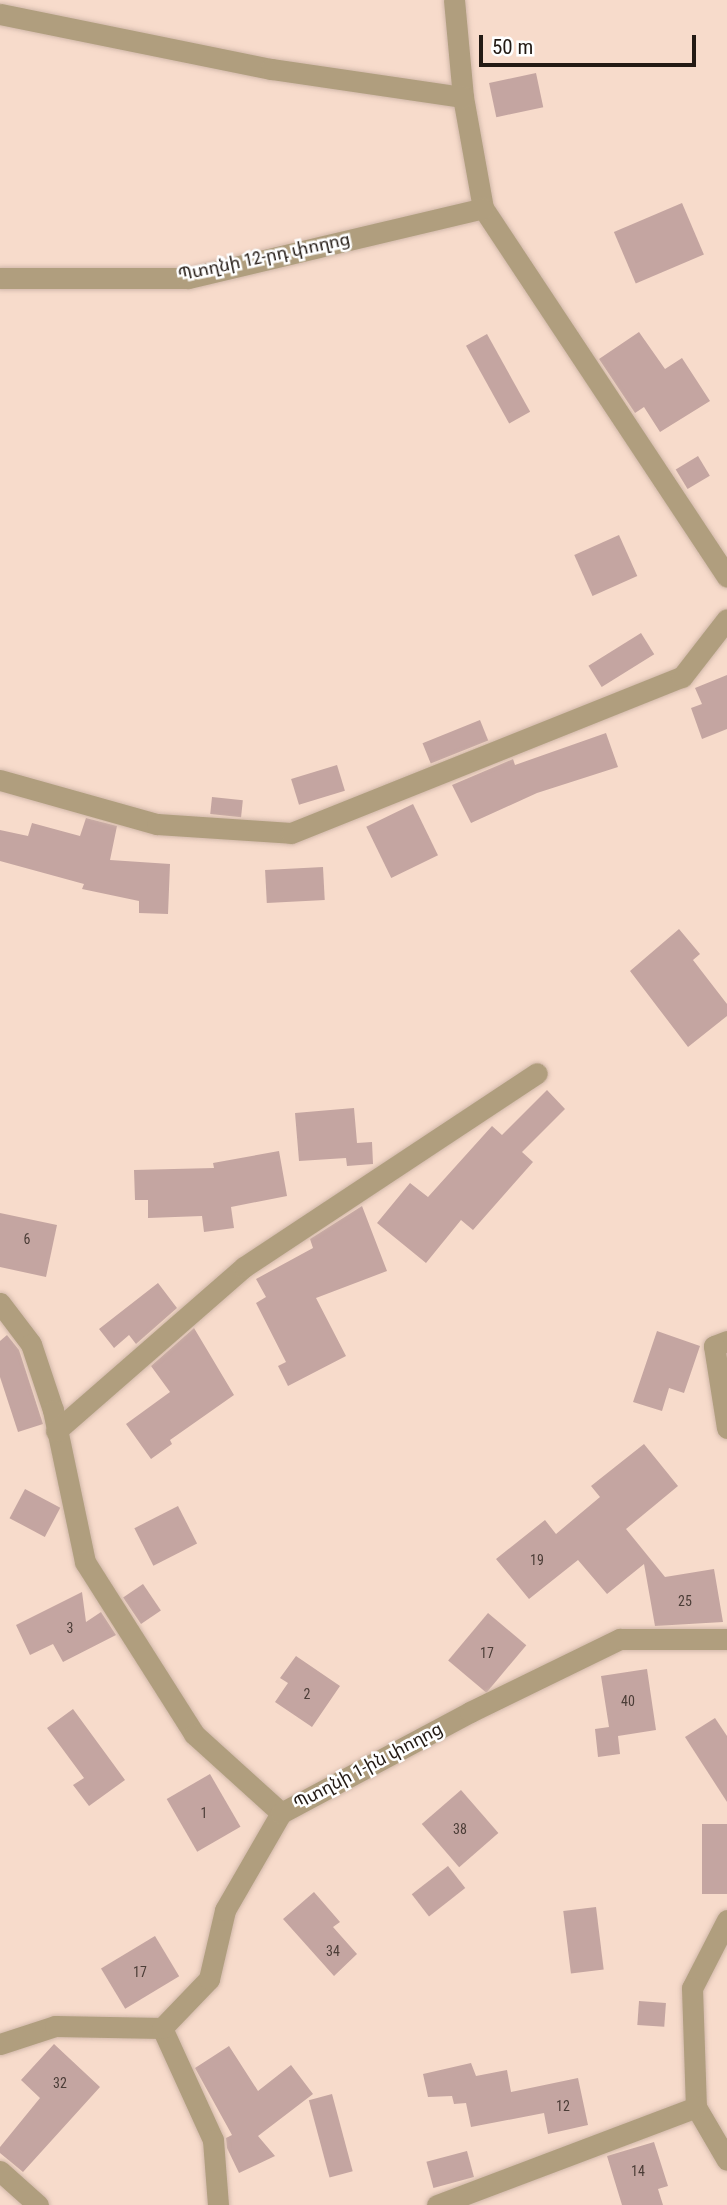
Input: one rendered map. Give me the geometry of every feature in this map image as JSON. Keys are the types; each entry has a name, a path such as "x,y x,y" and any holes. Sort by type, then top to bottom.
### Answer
{"street":[{"path":"454,0 463,97 483,208 727,576"},
{"path":"0,14 271,69 463,97"},
{"name":"Պտղնի 12-րդ փողոց","path":"0,278 188,278 483,208"},
{"path":"0,780 157,824 290,833 682,677 727,619"},
{"path":"56,1431 244,1267 537,1073"},
{"path":"0,1303 31,1344 56,1431 85,1562 194,1734 281,1813"},
{"path":"727,1341 714,1346 727,1428"},
{"name":"Պտղնի 1-ին փողոց","path":"162,2028 209,1979 225,1910 281,1813 470,1712 620,1639 727,1639"},
{"path":"727,1920 692,1988 696,2107 727,2160"},
{"path":"0,2045 55,2026 162,2028 213,2140 218,2205"},
{"path":"437,2205 696,2107"},
{"path":"0,2171 38,2205"}],"building":[{"path":"536,73 543,107 496,117 489,83"},
{"path":"682,203 704,255 636,283 614,232"},
{"path":"639,332 665,369 682,358 710,401 660,432 644,407 635,413 599,359"},
{"path":"487,334 530,412 509,423 466,346"},
{"path":"698,456 710,476 688,489 676,469"},
{"path":"619,535 637,576 593,596 574,555"},
{"path":"641,633 654,654 602,687 588,666"},
{"path":"727,675 727,729 702,739 691,708 702,704 695,688"},
{"path":"480,720 488,740 431,764 423,743"},
{"path":"606,733 618,767 537,793 471,823 452,785 513,759 515,765"},
{"path":"337,765 345,791 299,805 291,779"},
{"path":"212,797 243,800 241,817 210,814"},
{"path":"413,804 438,855 391,878 366,827"},
{"path":"86,818 117,826 110,860 170,864 168,914 139,913 139,901 82,889 84,884 0,861 0,830 28,836 32,823 80,836"},
{"path":"323,867 325,900 267,903 265,870"},
{"path":"679,929 700,954 693,960 727,1004 727,1016 688,1047 630,971"},
{"path":"547,1090 565,1109 522,1152 533,1162 473,1230 461,1220 426,1263 377,1223 410,1183 428,1197 492,1126 502,1135"},
{"path":"354,1108 357,1143 372,1142 373,1164 347,1166 346,1158 299,1161 295,1113"},
{"path":"279,1151 287,1196 231,1207 234,1228 204,1232 202,1216 148,1218 148,1200 135,1200 134,1170 214,1168 213,1163"},
{"path":"362,1206 387,1271 316,1298 346,1356 288,1386 278,1366 286,1362 256,1303 266,1297 256,1279 313,1248 310,1239"},
{"path":"0,1213 57,1225 46,1277 0,1267"},
{"path":"158,1283 177,1308 136,1344 129,1335 114,1348 99,1329"},
{"path":"194,1328 234,1395 170,1440 172,1444 151,1459 126,1424 170,1392 151,1366"},
{"path":"657,1331 700,1346 684,1393 669,1388 662,1411 633,1402"},
{"path":"7,1335 19,1350 43,1424 18,1432 0,1377 0,1341"},
{"path":"644,1444 678,1486 626,1529 665,1577 714,1569 723,1622 655,1626 644,1564 607,1594 578,1560 529,1599 496,1559 545,1520 556,1534 600,1497 591,1486"},
{"path":"25,1489 60,1508 45,1537 10,1518"},
{"path":"178,1506 197,1543 153,1566 134,1528"},
{"path":"143,1584 161,1611 141,1624 123,1597"},
{"path":"82,1592 86,1622 101,1612 116,1635 63,1662 53,1644 30,1655 16,1625"},
{"path":"488,1613 526,1645 486,1693 448,1660"},
{"path":"296,1656 340,1686 312,1727 275,1702 288,1683 280,1678"},
{"path":"647,1669 656,1730 618,1736 620,1754 598,1757 595,1729 609,1727 601,1676"},
{"path":"73,1709 125,1780 89,1806 73,1785 84,1778 47,1728"},
{"path":"715,1718 727,1736 727,1802 685,1737"},
{"path":"210,1774 240,1827 197,1852 167,1799"},
{"path":"461,1790 498,1833 459,1867 422,1824"},
{"path":"702,1824 727,1824 727,1894 702,1894"},
{"path":"448,1866 465,1888 429,1916 412,1894"},
{"path":"314,1892 340,1922 333,1927 357,1954 334,1976 283,1919"},
{"path":"596,1907 604,1970 571,1974 563,1911"},
{"path":"155,1936 179,1976 125,2009 101,1968"},
{"path":"639,2001 666,2003 664,2027 637,2025"},
{"path":"54,2044 100,2087 23,2172 0,2153 0,2147 40,2098 21,2080"},
{"path":"229,2046 258,2091 291,2065 313,2094 258,2136 275,2156 239,2173 227,2148 226,2138 232,2135 195,2068"},
{"path":"471,2063 476,2076 507,2070 511,2092 578,2078 588,2125 548,2134 544,2113 471,2127 466,2103 454,2104 452,2096 428,2097 423,2074"},
{"path":"332,2094 353,2171 330,2177 309,2100"},
{"path":"654,2142 668,2186 658,2189 663,2205 622,2205 607,2156"},
{"path":"467,2151 474,2177 433,2188 426,2162"}]}
